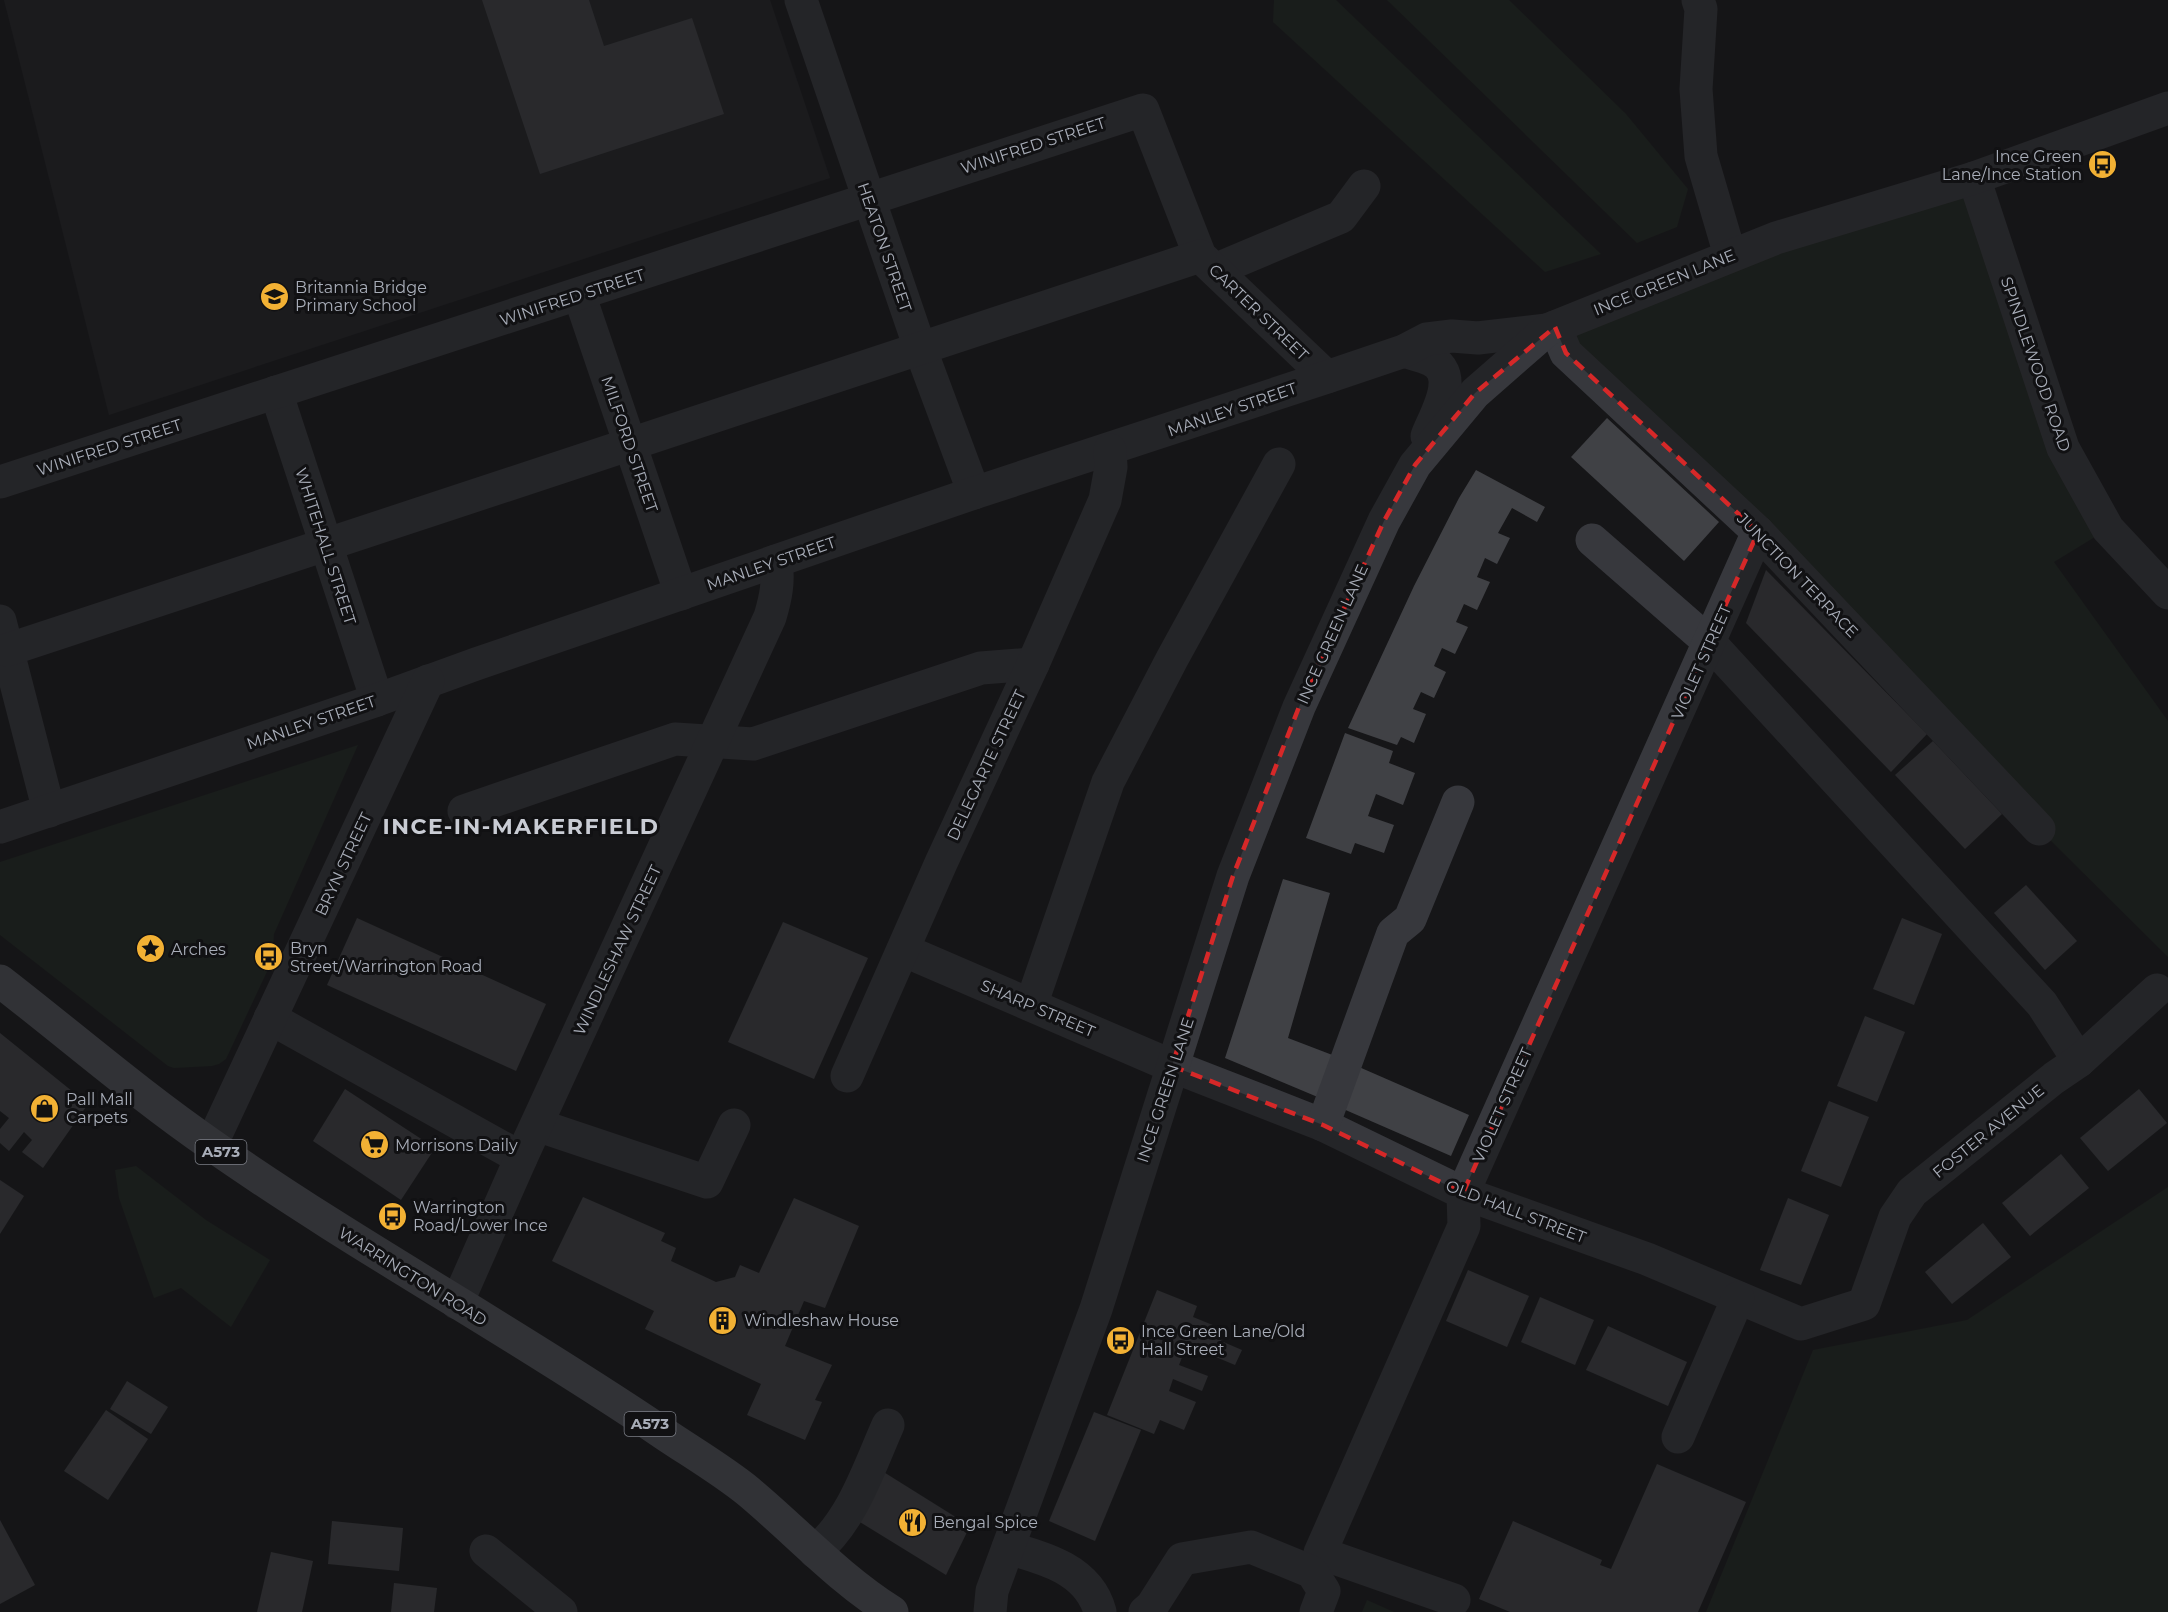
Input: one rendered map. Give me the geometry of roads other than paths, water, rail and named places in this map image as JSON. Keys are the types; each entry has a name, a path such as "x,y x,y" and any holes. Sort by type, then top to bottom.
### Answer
{"main road":[{"name":"WARRINGTON ROAD","path":"0,981 211,1145 329,1224 633,1413 737,1484 791,1529 822,1559 866,1595 892,1612"},
{"name":"WARRINGTON ROAD","path":"822,1559 858,1612"}],"street":[{"name":"HEATON STREET","path":"801,0 920,348 974,493"},
{"path":"1698,0 1701,9 1696,88 1701,156 1730,255"},
{"name":"INCE GREEN LANE","path":"990,1612 992,1591 1096,1309 1233,876 1297,713 1384,520 1415,465 1475,393 1551,328 1730,255 1822,222 1974,178 2168,108"},
{"name":"WINIFRED STREET","path":"0,483 1143,110"},
{"name":"CARTER STREET","path":"1143,110 1208,263 1327,377"},
{"name":"SPINDLEWOOD ROAD","path":"1974,178 2063,448 2108,529 2168,593"},
{"path":"49,811 4,635 326,545 920,348 1208,263 1341,217 1364,186"},
{"name":"MILFORD STREET","path":"579,294 681,594"},
{"name":"MANLEY STREET","path":"0,827 377,700 974,493 1110,450 1404,351 1427,339 1509,335 1551,328"},
{"name":"JUNCTION TERRACE","path":"1551,328 1566,353 1758,532 2039,828"},
{"path":"1404,351 1433,361 1445,373 1446,389 1415,465"},
{"name":"WHITEHALL STREET","path":"276,392 377,700"},
{"name":"DELEGARTE STREET","path":"847,1076 1106,500 1111,467 1110,450"},
{"path":"1031,1005 1108,782 1172,659 1279,464"},
{"name":"VIOLET STREET","path":"1316,1562 1464,1226 1463,1193 1758,532"},
{"path":"1592,540 1710,643 2042,1004 2079,1061"},
{"name":"WINDLESHAW STREET","path":"457,1303 521,1158 770,616 777,594 779,577 776,561"},
{"path":"464,811 675,739 753,744 981,668 1034,664"},
{"name":"BRYN STREET","path":"211,1145 428,681"},
{"path":"1323,1125 1393,933 1410,919 1458,802"},
{"name":"SHARP STREET","path":"903,950 1172,1066"},
{"name":"FOSTER AVENUE","path":"1864,1304 1895,1217 1912,1192 2054,1078 2079,1061 2157,990"},
{"path":"270,1018 521,1158"},
{"name":"OLD HALL STREET","path":"1172,1066 1323,1125 1463,1193 1647,1259 1801,1324 1864,1304"},
{"path":"537,1125 707,1182 734,1125"},
{"path":"1678,1437 1738,1298"},
{"path":"822,1559 826,1542 846,1518 888,1425"},
{"path":"1145,1612 1152,1606 1182,1559 1251,1547 1316,1562 1454,1600"},
{"path":"1008,1548 1052,1562 1074,1575 1096,1599 1100,1612"},
{"path":"486,1551 561,1612"},
{"path":"1316,1562 1324,1591 1316,1612"}],"place":[{"name":"Ince Green Lane/Ince Station","path":"2103,165"},
{"name":"Britannia Bridge Primary School","path":"274,296"},
{"name":"Arches","path":"150,949"},
{"name":"Bryn Street/Warrington Road","path":"269,957"},
{"name":"Pall Mall Carpets","path":"45,1108"},
{"name":"Morrisons Daily","path":"374,1145"},
{"name":"Warrington Road/Lower Ince","path":"392,1216"},
{"name":"Windleshaw House","path":"723,1320"},
{"name":"Ince Green Lane/Old Hall Street","path":"1120,1340"},
{"name":"Bengal Spice","path":"912,1522"}],"district":[{"name":"INCE-IN-MAKERFIELD","path":"521,826"}]}
